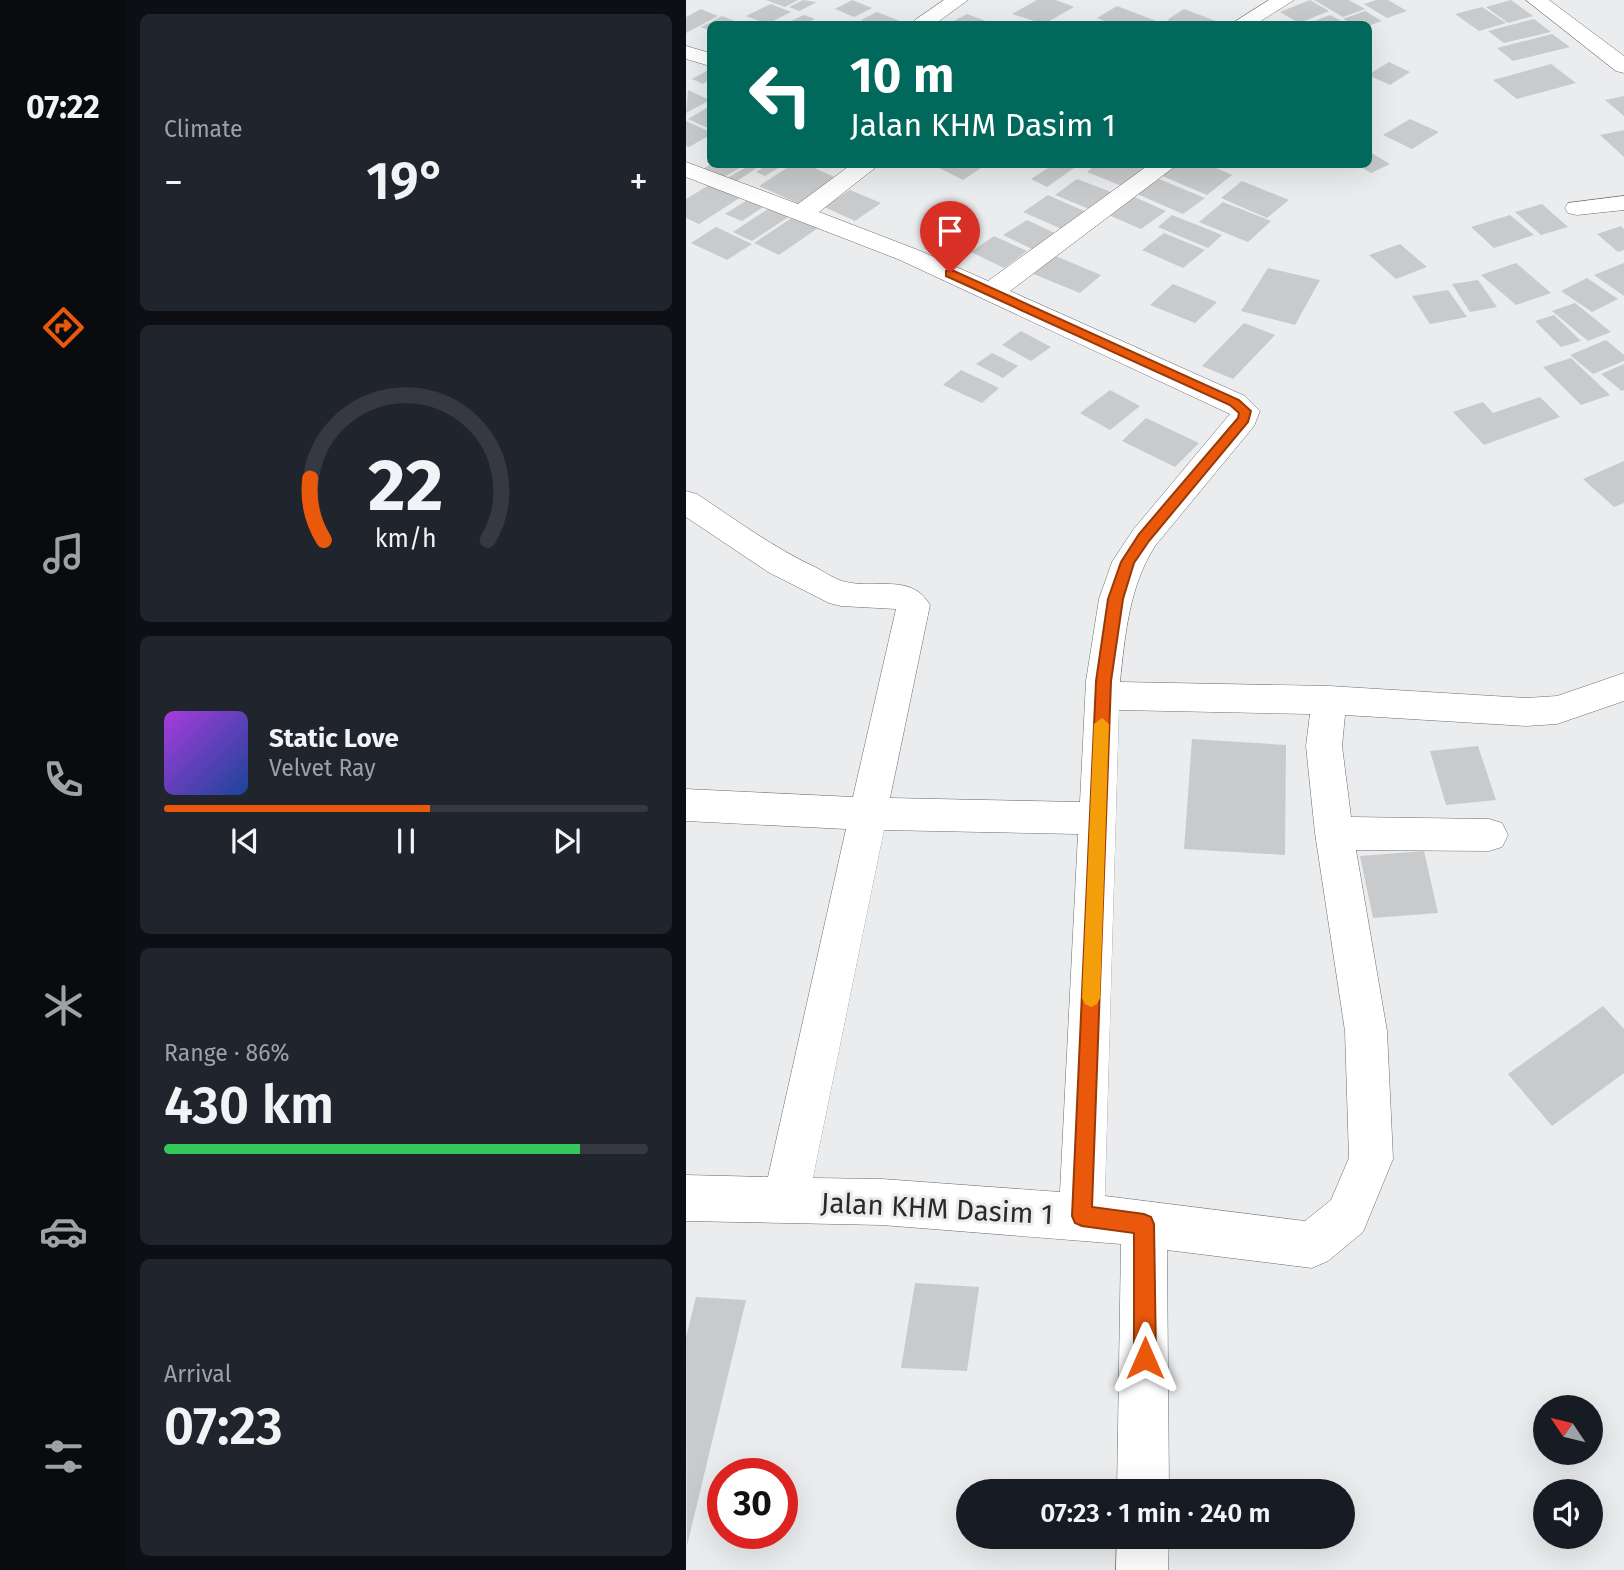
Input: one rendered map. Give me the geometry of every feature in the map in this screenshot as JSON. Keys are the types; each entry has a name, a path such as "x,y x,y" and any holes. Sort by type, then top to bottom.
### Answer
{"street":[{"path":"926,21 958,0"},
{"path":"1247,21 1284,0"},
{"path":"1536,0 1624,66"},
{"path":"686,52 707,59"},
{"path":"801,213 863,168"},
{"path":"992,291 1161,168"},
{"path":"686,169 992,291 1234,402 1245,411 1244,419 1144,538 1128,562 1115,599 1103,696 1082,1216"},
{"path":"1577,208 1624,203"},
{"path":"686,502 779,564 841,594 899,597 908,599 913,605 785,1202"},
{"path":"1103,696 1329,700 1526,712 1557,710 1624,687"},
{"path":"1329,700 1324,746 1334,833 1489,835"},
{"path":"686,805 870,814 1098,818"},
{"name":"Jalan KHM Dasim 1","path":"686,1198 882,1202 1082,1216 1311,1245 1347,1216 1371,1159 1366,1031 1334,833"},
{"path":"1143,1479 1144,1224"},
{"path":"1142,1570 1143,1549"}],"building":[{"path":"766,0 798,0 785,7"},
{"path":"803,0 817,2 799,11 789,7"},
{"path":"852,0 872,8 854,17 835,9"},
{"path":"1037,0 1056,0 1074,7 1049,21 1034,21 1012,14"},
{"path":"1310,0 1329,11 1304,21 1296,21 1280,12"},
{"path":"1314,0 1349,0 1365,9 1343,17"},
{"path":"1388,0 1407,11 1387,18 1364,4"},
{"path":"1511,0 1533,16 1508,23 1486,7"},
{"path":"771,4 791,12 773,21 759,21 746,16"},
{"path":"1117,6 1156,21 1105,21 1097,18"},
{"path":"1482,7 1506,23 1479,31 1455,14"},
{"path":"701,9 718,16 686,33 686,17"},
{"path":"1184,9 1216,21 1170,21 1167,20"},
{"path":"1365,11 1382,21 1372,25 1372,21 1343,19"},
{"path":"877,12 900,21 864,21 861,20"},
{"path":"967,14 986,21 954,21"},
{"path":"804,15 815,19 811,21 791,21"},
{"path":"1330,15 1341,21 1315,21"},
{"path":"722,16 734,21 712,21"},
{"path":"1534,19 1551,32 1504,43 1488,31"},
{"path":"1552,34 1570,47 1513,61 1497,48"},
{"path":"1389,62 1410,72 1390,85 1372,77 1372,73"},
{"path":"1551,64 1576,83 1517,99 1493,80"},
{"path":"707,71 707,81 703,84 692,79"},
{"path":"688,90 707,99 707,102 686,113"},
{"path":"1624,96 1624,116 1605,100"},
{"path":"707,108 707,128 688,119"},
{"path":"1410,119 1439,132 1412,149 1383,135"},
{"path":"686,121 707,131 707,137 689,147 686,146"},
{"path":"1624,130 1624,157 1600,135"},
{"path":"1372,153 1390,164 1371,173 1363,168 1372,168"},
{"path":"707,166 740,168 717,181 698,172"},
{"path":"745,168 757,168 729,186 721,182"},
{"path":"762,168 778,168 765,176 756,172"},
{"path":"787,168 815,168 843,181 804,206 759,186"},
{"path":"939,168 981,168 963,180"},
{"path":"1048,168 1074,168 1047,187 1031,179"},
{"path":"1092,168 1147,168 1124,187 1087,172"},
{"path":"1169,168 1216,168 1232,175 1207,195 1160,175"},
{"path":"1077,179 1111,192 1089,209 1055,195"},
{"path":"1159,179 1205,198 1183,214 1137,194"},
{"path":"1242,181 1289,200 1267,218 1221,198"},
{"path":"711,184 741,197 699,224 686,218 686,199"},
{"path":"850,190 881,203 855,221 824,207"},
{"path":"1048,195 1091,214 1066,231 1023,212"},
{"path":"1130,195 1166,211 1141,229 1104,213"},
{"path":"752,197 768,204 742,221 725,214"},
{"path":"1223,202 1271,221 1248,242 1199,222"},
{"path":"1542,204 1568,227 1541,235 1515,212"},
{"path":"774,205 793,214 752,241 733,232"},
{"path":"796,215 821,226 779,255 754,243"},
{"path":"1172,215 1222,235 1208,248 1158,227"},
{"path":"1510,215 1534,235 1494,248 1471,227"},
{"path":"1027,220 1059,235 1036,251 1003,235"},
{"path":"1621,226 1624,229 1624,250 1618,252 1597,234"},
{"path":"716,227 752,244 727,260 691,243"},
{"path":"1164,233 1205,250 1183,268 1142,250"},
{"path":"994,236 1027,251 1004,268 971,252"},
{"path":"1400,244 1427,267 1396,279 1369,255"},
{"path":"1053,255 1101,275 1080,293 1031,273"},
{"path":"1516,263 1551,293 1516,305 1481,275"},
{"path":"1624,263 1624,296 1594,275"},
{"path":"1268,268 1320,280 1295,325 1241,311"},
{"path":"1587,278 1618,299 1592,312 1561,291"},
{"path":"1478,280 1497,307 1470,312 1452,284"},
{"path":"1173,284 1217,302 1195,323 1150,305"},
{"path":"1448,290 1467,317 1430,324 1412,296"},
{"path":"1575,303 1611,332 1588,341 1552,311"},
{"path":"1554,315 1581,341 1561,347 1535,321"},
{"path":"1244,323 1275,335 1233,379 1202,366"},
{"path":"1021,331 1051,347 1031,361 1002,345"},
{"path":"1606,340 1624,355 1624,361 1593,374 1570,355"},
{"path":"992,353 1018,366 1003,378 976,364"},
{"path":"1571,358 1610,395 1581,405 1543,367"},
{"path":"1624,364 1624,390 1622,391 1601,374"},
{"path":"961,370 999,388 982,403 943,385"},
{"path":"1110,390 1140,406 1110,430 1080,413"},
{"path":"1540,397 1560,417 1484,445 1453,412 1483,402 1493,413"},
{"path":"1146,418 1199,443 1175,467 1122,441"},
{"path":"1624,461 1624,503 1614,507 1583,479"},
{"path":"1192,739 1286,745 1285,855 1184,849"},
{"path":"1478,746 1496,800 1446,805 1430,751"},
{"path":"1424,851 1438,913 1373,918 1360,856"},
{"path":"1603,1006 1624,1029 1624,1073 1552,1126 1508,1074"},
{"path":"915,1283 979,1287 967,1371 901,1368"},
{"path":"696,1297 746,1300 687,1546 686,1337"}],"slow traffic":[{"path":"1091,998 1102,724"}],"route":[{"path":"950,273 1234,402 1245,411 1244,419 1144,538 1128,562 1115,599 1104,681 1082,1216 1144,1224 1145,1358"}]}
